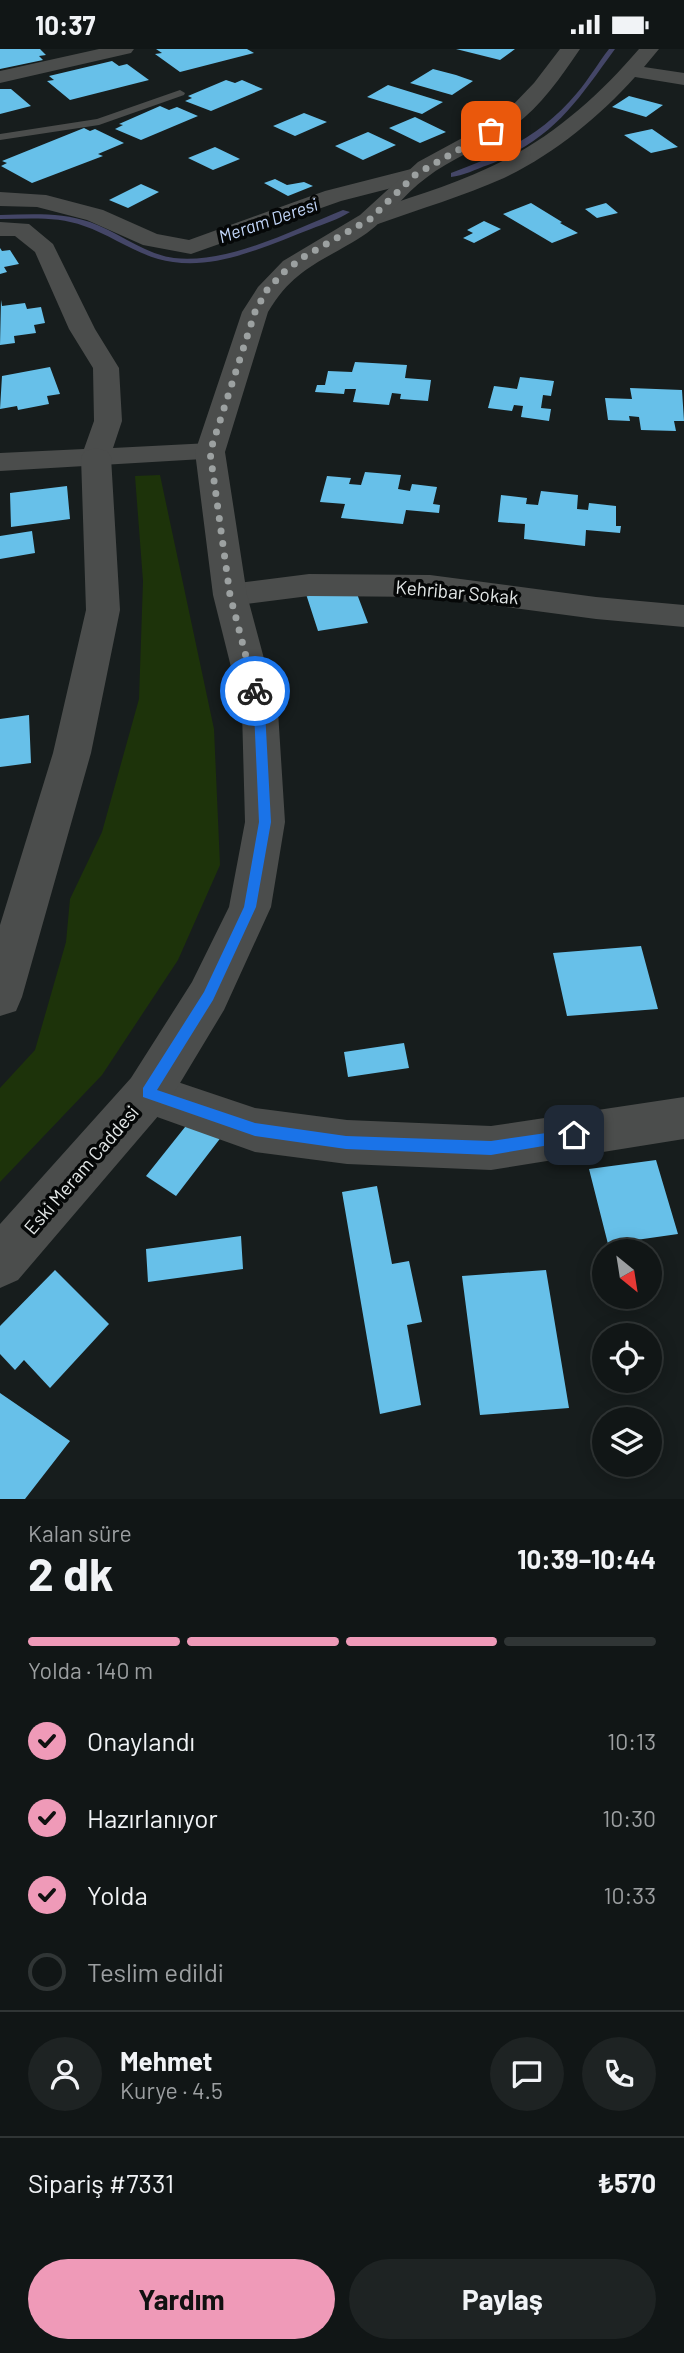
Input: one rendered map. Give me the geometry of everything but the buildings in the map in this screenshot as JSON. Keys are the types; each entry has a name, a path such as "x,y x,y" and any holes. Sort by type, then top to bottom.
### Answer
{"street":[{"path":"0,77 124,49"},
{"name":"Eski Meram Caddesi","path":"0,1262 148,1093 208,996 250,907 265,822 260,711 230,595 210,452 255,312 266,291 285,271 305,256 370,219 423,169 507,121 533,96 570,49"},
{"path":"370,219 497,173 559,135 604,99 649,49"},
{"path":"631,71 684,79"},
{"path":"0,199 38,200 95,215 151,240 191,247 333,196 423,169"},
{"path":"0,229 21,229 45,249 82,329 106,368 108,421 96,457 103,611 72,753 0,997"},
{"path":"0,462 210,452"},
{"name":"Kehribar Sokak","path":"230,595 309,586 430,586 596,608 684,616"},
{"path":"148,1093 255,1130 346,1142 491,1148 684,1118"}],"lane":[{"path":"0,137 99,122 180,93"}],"green space":[{"path":"160,475 214,729 220,865 178,960 102,1075 0,1182 0,1088 35,1050 66,942 70,899 102,832 139,699 143,581 135,476"}],"waterway":[{"name":"Meram Deresi","path":"454,175 508,153 552,124 580,94 612,49"},
{"name":"Meram Deresi","path":"0,217 47,216 74,220 160,257 192,261 236,253 346,212"}],"way so far":[{"path":"255,691 230,595 210,452 255,312 266,291 285,271 305,256 370,219 415,175 491,131"}],"route":[{"path":"255,691 260,711 265,822 250,907 208,996 148,1093 255,1130 346,1142 491,1148 574,1135"}]}
